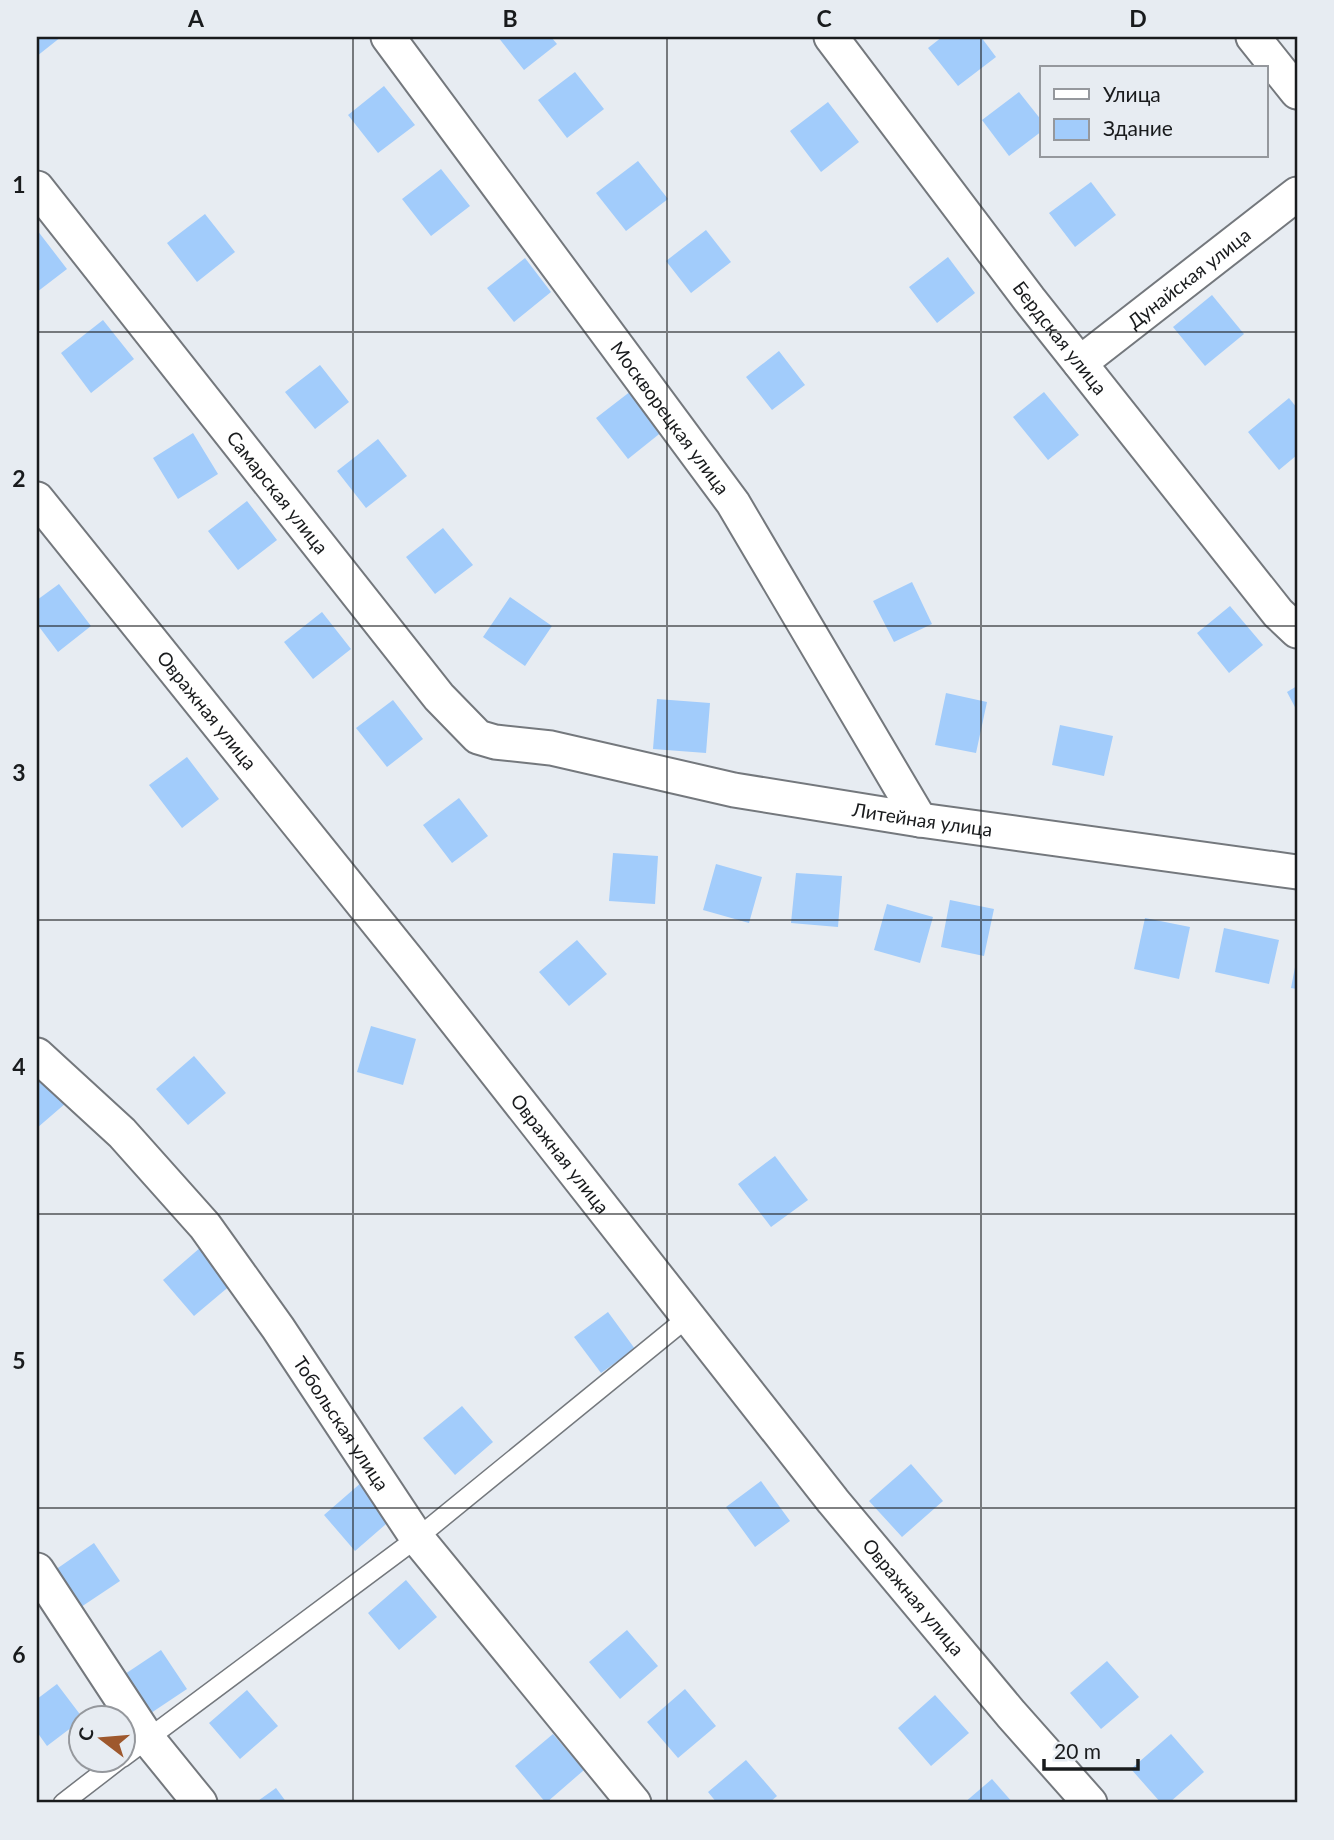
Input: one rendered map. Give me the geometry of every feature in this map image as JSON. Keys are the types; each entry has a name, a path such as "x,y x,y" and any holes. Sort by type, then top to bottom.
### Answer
{"street":[{"name":"Москворецкая улица","path":"388,37 733,503 920,820"},
{"name":"Бердская улица","path":"831,37 1080,363 1278,613 1297,631"},
{"path":"1253,37 1297,92"},
{"name":"Самарская улица","path":"37,188 439,697 478,737 495,742 551,748"},
{"name":"Дунайская улица","path":"1080,363 1297,194"},
{"name":"Овражная улица","path":"37,499 411,964 833,1502 1090,1803"},
{"name":"Литейная улица","path":"551,748 734,790 920,820 1297,872"},
{"name":"Тобольская улица","path":"37,1055 122,1133 205,1226 278,1328 417,1538 634,1803"},
{"path":"37,1570 105,1703"},
{"path":"136,1756 200,1803"}],"lane":[{"path":"136,1748 417,1538 687,1318"},
{"path":"63,1803 102,1773"}],"building":[{"path":"37,37 61,37 37,56"},
{"path":"498,37 551,37 557,44 524,70"},
{"path":"942,37 981,37 996,57 958,86 928,48"},
{"path":"575,72 604,109 567,138 538,100"},
{"path":"384,86 415,125 378,153 348,115"},
{"path":"1019,92 1040,118 1040,133 1009,156 982,120"},
{"path":"828,102 859,142 821,172 790,131"},
{"path":"638,161 668,199 626,231 596,193"},
{"path":"441,169 470,206 431,236 402,199"},
{"path":"1091,182 1116,215 1075,247 1049,213"},
{"path":"205,214 235,252 197,282 167,243"},
{"path":"37,230 67,269 37,292"},
{"path":"706,230 731,262 691,293 666,261"},
{"path":"948,257 975,293 937,323 909,287"},
{"path":"525,258 551,292 514,322 487,288"},
{"path":"1212,295 1244,334 1205,366 1173,327"},
{"path":"103,320 134,359 91,393 61,353"},
{"path":"779,351 805,385 772,410 746,377"},
{"path":"320,365 349,402 315,429 285,392"},
{"path":"631,391 663,431 628,459 596,418"},
{"path":"1044,392 1079,435 1048,460 1013,417"},
{"path":"1289,398 1297,408 1297,455 1279,470 1248,432"},
{"path":"193,433 218,474 178,499 153,458"},
{"path":"378,439 407,476 366,508 337,471"},
{"path":"247,501 277,540 238,570 208,531"},
{"path":"443,528 473,565 435,594 406,557"},
{"path":"912,582 932,624 894,642 873,601"},
{"path":"59,584 91,626 58,652 37,624 37,600"},
{"path":"510,597 552,626 525,666 483,637"},
{"path":"1230,606 1263,645 1229,673 1197,633"},
{"path":"322,612 351,649 313,679 284,642"},
{"path":"1297,686 1297,711 1287,692"},
{"path":"946,693 987,702 976,753 935,745"},
{"path":"657,699 710,703 706,753 653,749"},
{"path":"393,700 423,739 387,767 356,728"},
{"path":"1060,725 1113,736 1104,776 1052,765"},
{"path":"187,757 219,799 182,828 149,785"},
{"path":"459,798 488,836 452,863 423,825"},
{"path":"613,853 658,856 655,904 609,901"},
{"path":"716,864 762,877 749,923 703,910"},
{"path":"796,873 842,876 838,927 791,923"},
{"path":"950,900 994,909 984,956 941,947"},
{"path":"887,904 933,917 920,963 874,950"},
{"path":"1145,918 1190,927 1179,979 1134,969"},
{"path":"1224,928 1279,940 1269,984 1215,972"},
{"path":"577,940 607,974 569,1006 539,972"},
{"path":"1297,962 1297,989 1291,988"},
{"path":"371,1026 416,1039 403,1085 357,1072"},
{"path":"194,1056 226,1093 188,1125 156,1089"},
{"path":"37,1069 66,1103 37,1128"},
{"path":"775,1156 808,1200 771,1227 738,1184"},
{"path":"201,1247 232,1284 194,1316 163,1280"},
{"path":"608,1312 635,1349 601,1373 574,1337"},
{"path":"462,1406 493,1442 455,1475 423,1438"},
{"path":"911,1464 943,1501 902,1537 869,1501"},
{"path":"761,1481 790,1521 755,1547 726,1507"},
{"path":"362,1482 393,1518 355,1551 324,1515"},
{"path":"94,1543 120,1581 81,1607 55,1570"},
{"path":"406,1580 437,1617 399,1650 368,1613"},
{"path":"627,1630 658,1666 620,1699 589,1662"},
{"path":"161,1650 187,1689 148,1715 122,1676"},
{"path":"1107,1661 1139,1697 1101,1729 1070,1693"},
{"path":"57,1684 71,1703 66,1703 66,1732 47,1746 37,1732 37,1699"},
{"path":"685,1689 716,1726 678,1758 647,1722"},
{"path":"247,1690 278,1726 240,1759 209,1723"},
{"path":"935,1695 969,1733 931,1766 898,1728"},
{"path":"553,1734 584,1770 546,1803 515,1766"},
{"path":"1171,1734 1204,1772 1169,1803 1161,1803 1131,1769"},
{"path":"746,1760 777,1796 769,1803 717,1803 708,1792"},
{"path":"992,1779 1013,1803 964,1803"},
{"path":"276,1788 287,1803 255,1803"}]}
